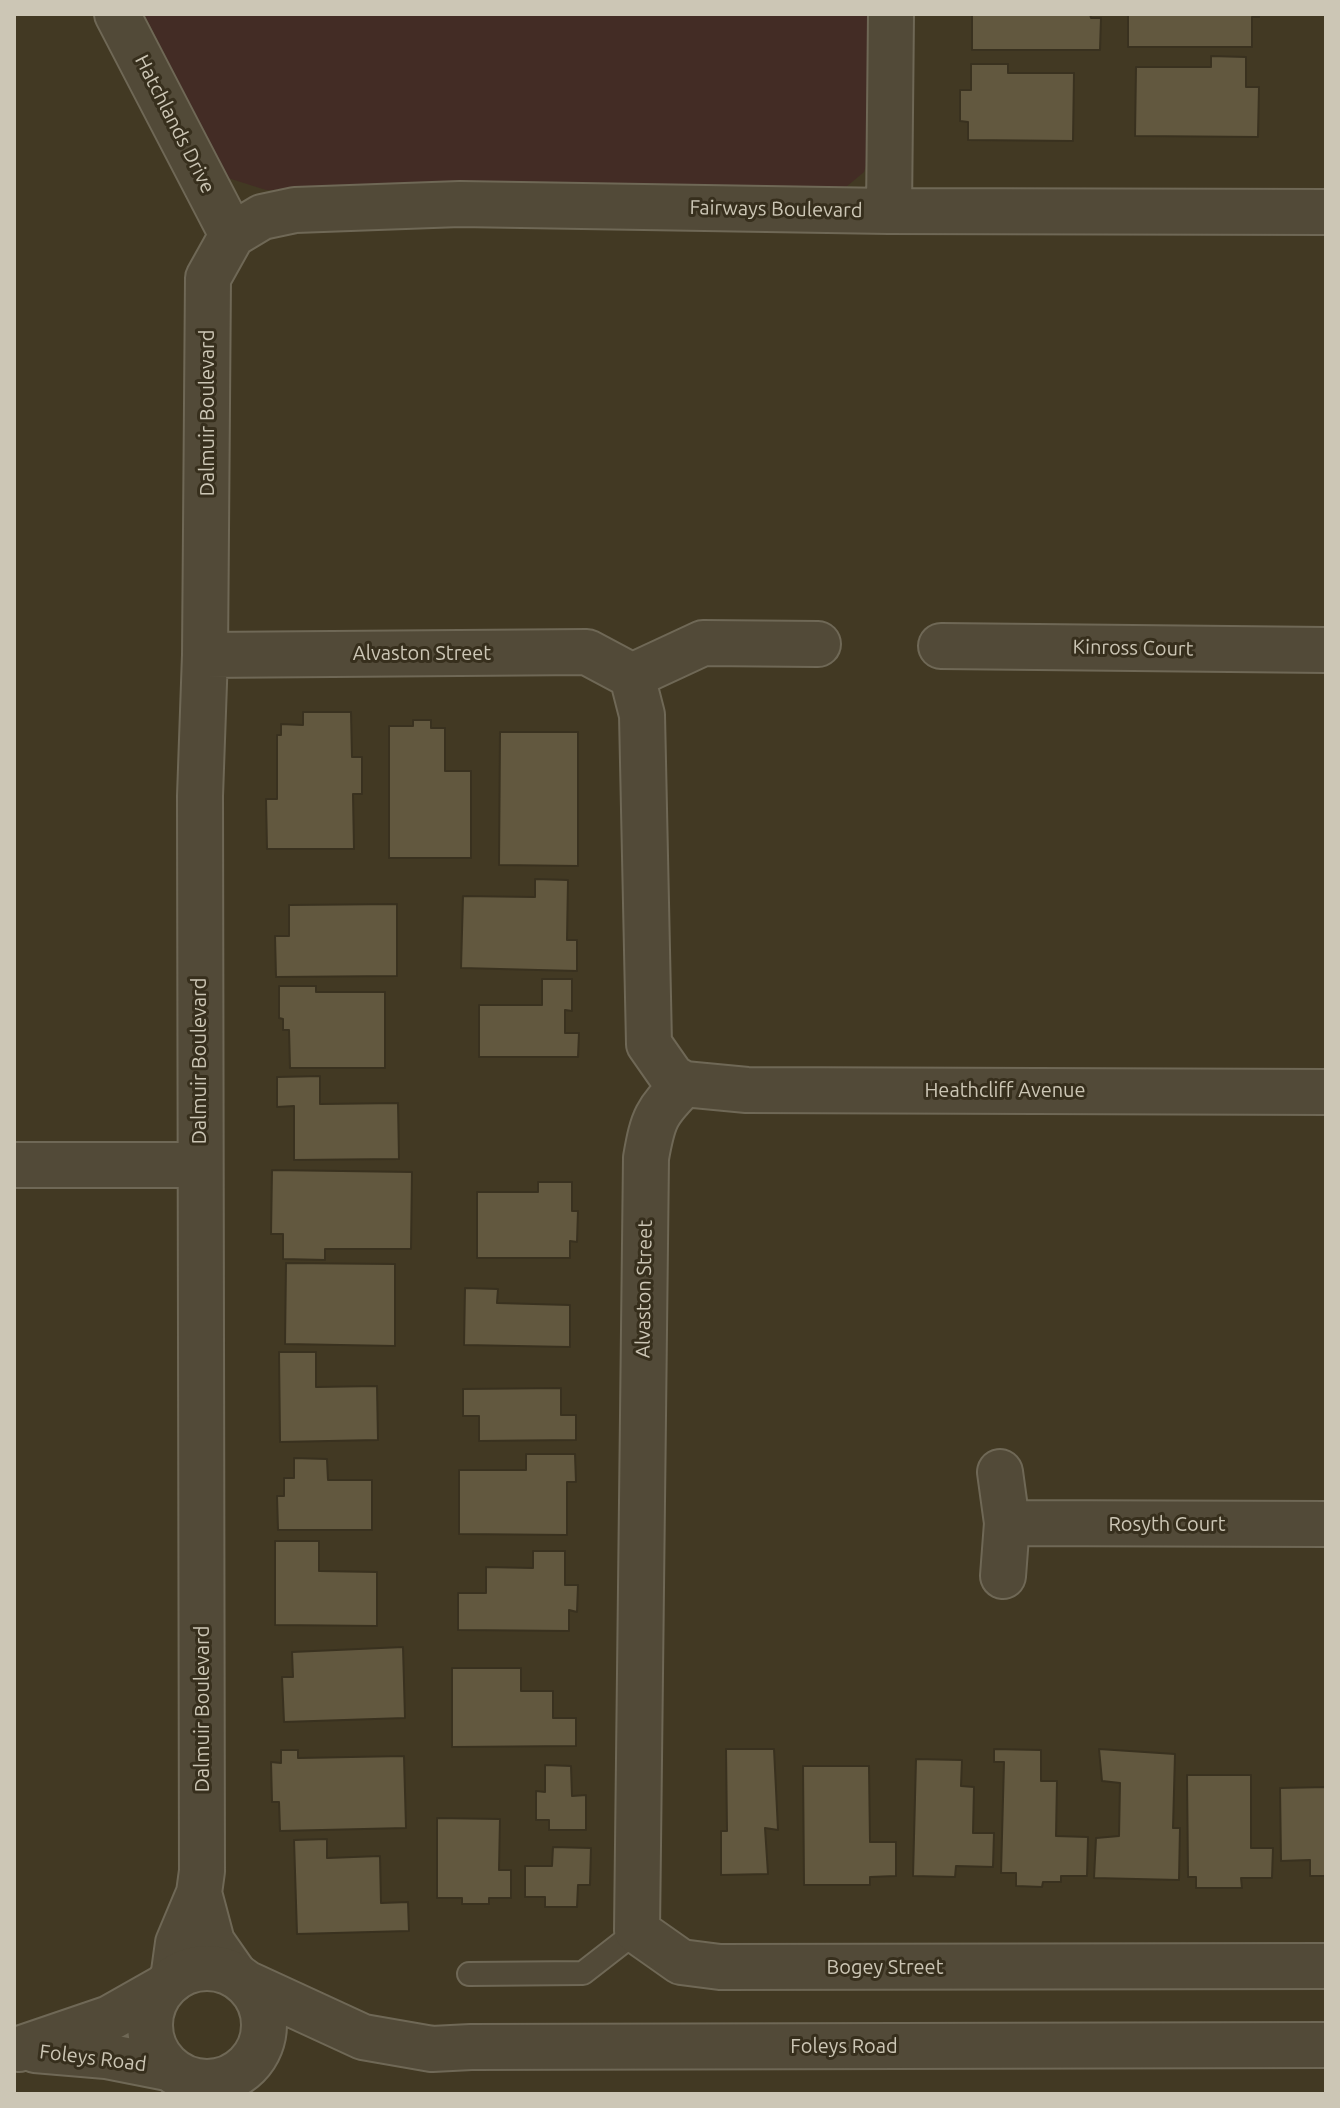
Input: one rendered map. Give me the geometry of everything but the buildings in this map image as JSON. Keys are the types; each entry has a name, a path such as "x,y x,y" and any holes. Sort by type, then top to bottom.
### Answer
{"street":[{"name":"Hatchlands Drive","path":"117,14 232,235"},
{"path":"889,211 891,14"},
{"name":"Fairways Boulevard","path":"232,235 262,217 310,209 460,204 889,211 1326,212"},
{"name":"Dalmuir Boulevard","path":"168,1984 178,1943 199,1893 202,1871 200,796 205,655 208,278 232,235"},
{"path":"684,1084 672,1077 649,1044 642,715 632,676 703,643 818,644"},
{"name":"Kinross Court","path":"941,646 1326,650"},
{"name":"Alvaston Street","path":"205,655 587,652 632,676"},
{"name":"Alvaston Street","path":"637,1931 646,1158 651,1129 661,1108 684,1084"},
{"name":"Heathcliff Avenue","path":"684,1084 747,1090 1326,1092"},
{"path":"14,1165 199,1165"},
{"path":"1000,1472 1007,1523 1003,1576"},
{"name":"Rosyth Court","path":"1007,1523 1326,1524"},
{"name":"Dalmuir Boulevard","path":"199,1893 212,1942 241,1980"},
{"name":"Bogey Street","path":"637,1931 681,1962 720,1967 1326,1966"},
{"path":"214,1969 241,1980 262,2007 265,2034 255,2059 230,2079 197,2082 167,2068 152,2043 151,2015 168,1984 192,1970 214,1969"},
{"name":"Foleys Road","path":"241,1980 363,2037"},
{"name":"Foleys Road","path":"16,2049 110,2018 168,1984"},
{"name":"Foleys Road","path":"255,2059 297,2043 363,2037 432,2049 1326,2045"},
{"name":"Foleys Road","path":"16,2049 106,2056 167,2068"}],"lane":[{"path":"469,1974 583,1973 637,1931"}],"shaded area":[{"path":"144,14 871,14 872,146 864,172 846,187 266,190 228,178"}]}
